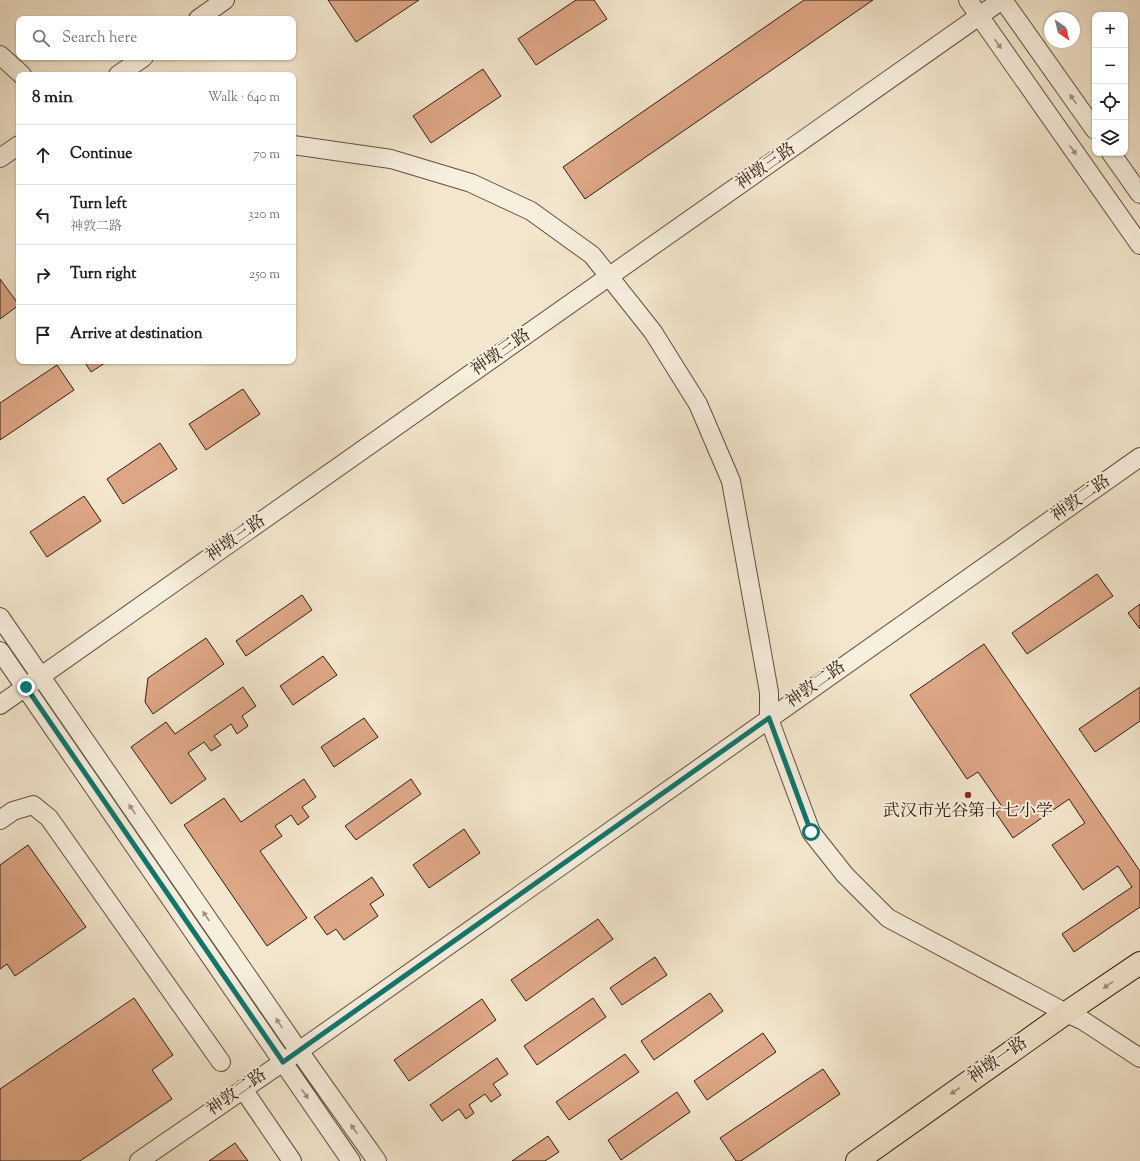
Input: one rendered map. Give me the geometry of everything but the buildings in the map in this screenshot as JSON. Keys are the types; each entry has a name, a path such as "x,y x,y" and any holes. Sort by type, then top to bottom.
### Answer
{"main road":[{"name":"神墩一路","path":"882,1161 1074,1017 1140,963"},
{"name":"神墩一路","path":"856,1161 1074,1017 1140,981"}],"street":[{"path":"202,16 225,0"},
{"path":"968,0 1140,245"},
{"path":"1003,0 1092,126"},
{"name":"神墩三路","path":"0,705 1003,0"},
{"path":"0,55 19,72"},
{"path":"122,72 140,60"},
{"path":"296,145 391,160 471,183 531,210 592,255 653,332 698,404 731,481 769,692 769,718 811,832 845,875 888,918 1074,1017 1140,1058"},
{"path":"0,158 16,147"},
{"path":"1113,156 1140,194"},
{"name":"神敦二路","path":"139,1161 283,1062 1140,457"},
{"path":"0,617 298,1051 377,1161"},
{"path":"0,651 351,1161"},
{"path":"0,820 13,811 33,806 49,818 221,1062"},
{"path":"243,1089 292,1161"}],"place":[{"name":"武汉市光谷第十七小学","path":"968,795"}],"route":[{"path":"26,687 283,1062 769,718 811,832"}]}
